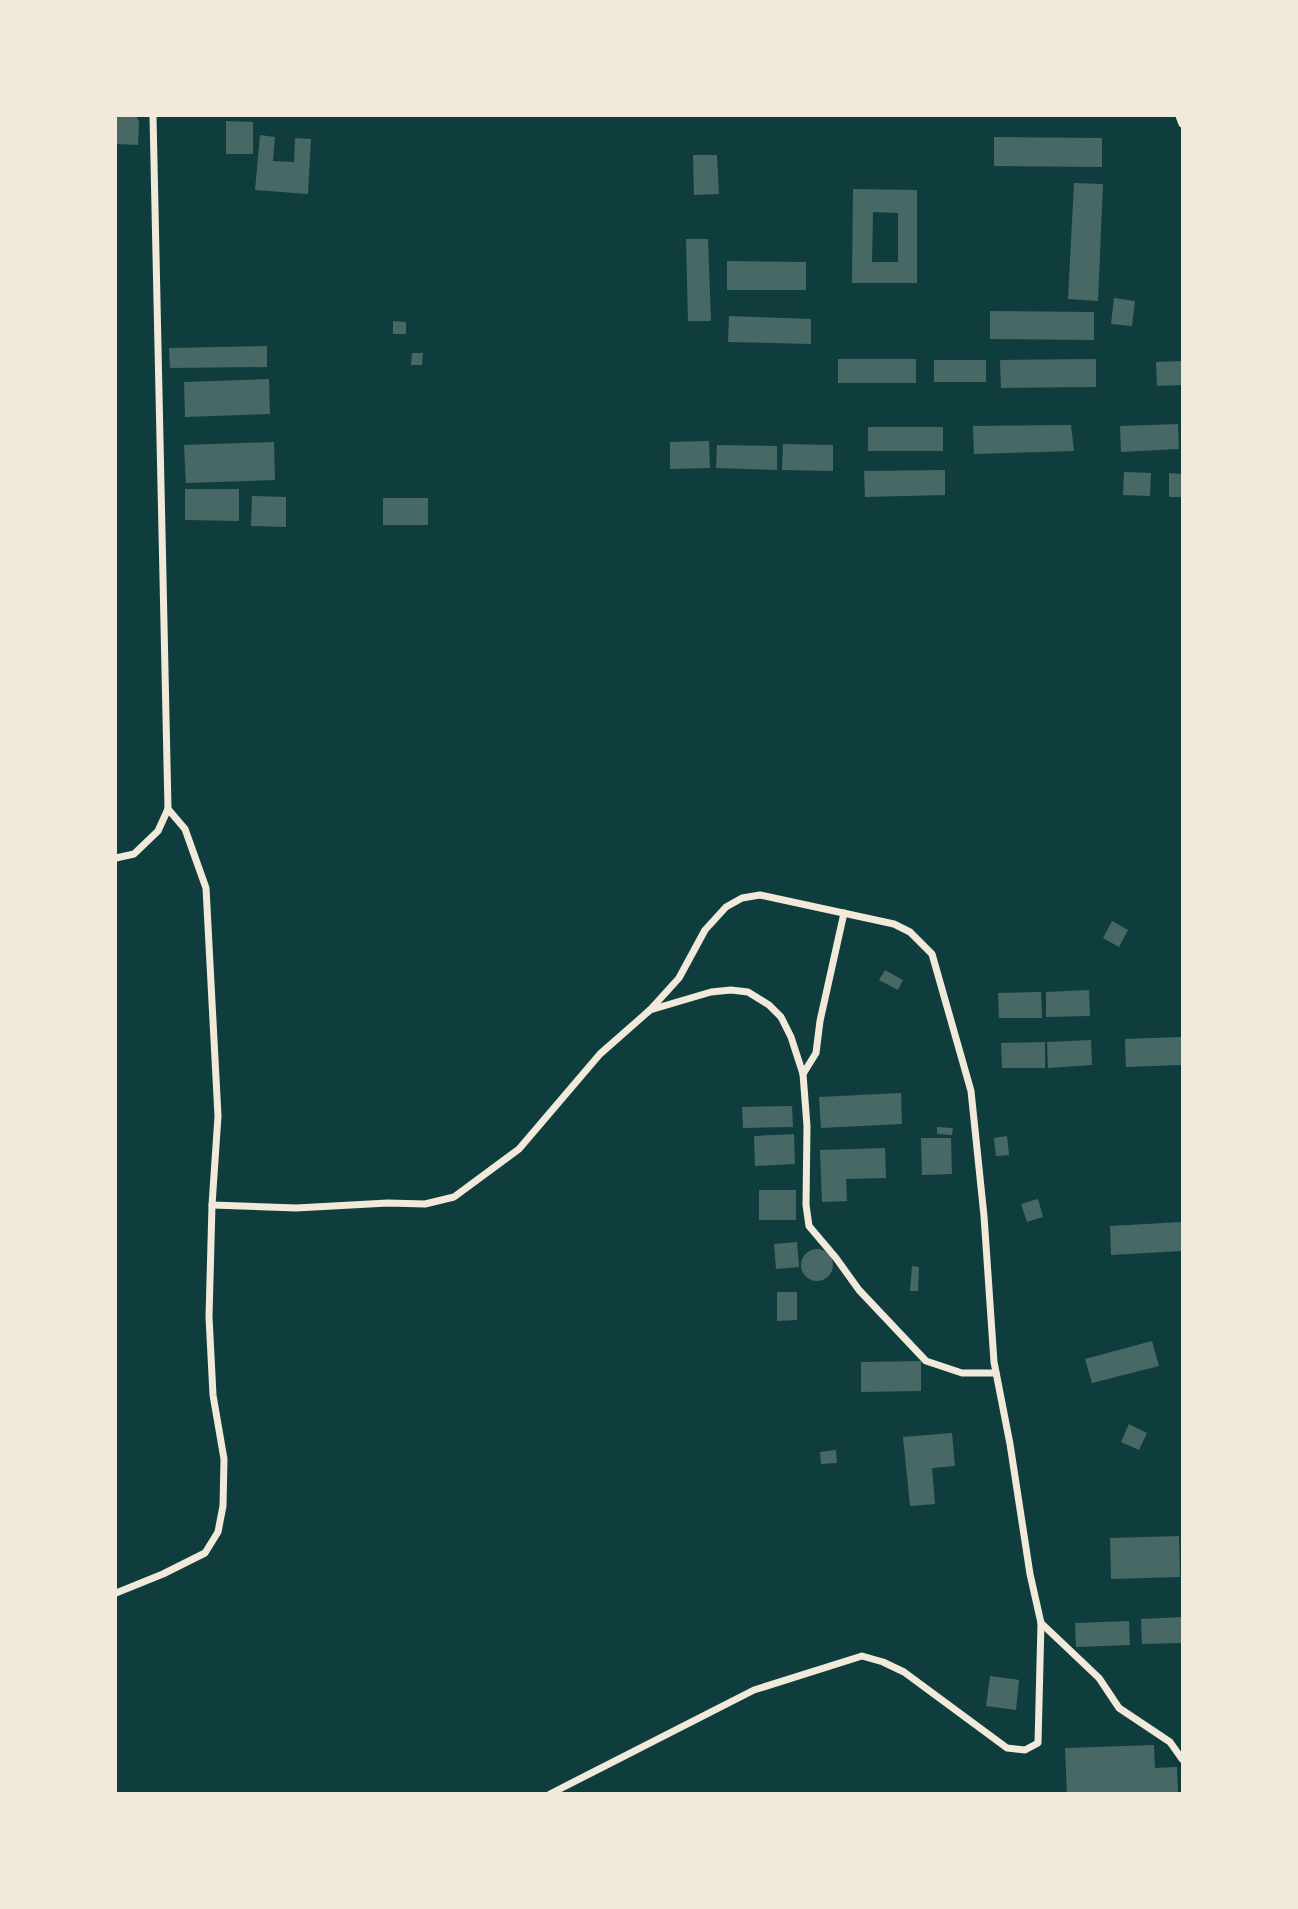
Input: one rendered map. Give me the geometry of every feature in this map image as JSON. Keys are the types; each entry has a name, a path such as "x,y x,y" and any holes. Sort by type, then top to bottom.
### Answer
{"street":[{"path":"116,859 134,854 158,831 168,809 153,116"},
{"path":"1179,116 1182,124"},
{"path":"116,1593 205,1553 218,1532 223,1506 224,1459 213,1395 209,1317 218,1116 206,888 185,829 168,809"},
{"path":"212,1205 296,1208 388,1203 425,1204 454,1198 519,1149 600,1054 650,1010 679,978 705,930 726,907 742,898 760,895 894,924 910,932 932,954 971,1091 996,1373 1030,1574 1041,1623 1038,1743 1026,1750 1007,1748 904,1672 862,1656 754,1690 550,1794"},
{"path":"803,1074 816,1053 820,1021 844,913"},
{"path":"650,1010 711,992 731,990 748,992 769,1005 781,1017 791,1037 803,1074 807,1126 806,1205 809,1226 859,1290 926,1361 962,1373 996,1373"},
{"path":"1041,1623 1099,1678 1119,1708 1170,1742 1182,1759"}],"building":[{"path":"116,116 136,116 139,121 138,145 116,144"},
{"path":"226,121 253,122 253,154 226,154"},
{"path":"260,135 275,137 273,161 294,162 295,138 311,139 308,194 255,190"},
{"path":"994,137 1102,138 1102,167 994,166"},
{"path":"693,155 717,155 719,194 694,195"},
{"path":"1074,183 1103,184 1098,301 1068,299"},
{"path":"853,189 917,190 917,283 852,283","holes":["873,212 898,213 898,262 872,262"]},
{"path":"686,239 708,239 711,321 688,321"},
{"path":"727,261 806,262 806,290 727,290"},
{"path":"1114,298 1135,301 1132,326 1111,324"},
{"path":"990,311 1094,312 1094,340 990,339"},
{"path":"729,316 811,319 811,344 728,342"},
{"path":"393,321 406,322 406,334 393,334"},
{"path":"267,346 267,367 170,368 169,348"},
{"path":"412,353 423,353 422,365 411,365"},
{"path":"838,359 916,359 916,383 838,383"},
{"path":"1096,359 1096,387 1001,388 1000,360"},
{"path":"934,360 986,360 986,382 934,382"},
{"path":"1182,361 1182,385 1157,386 1156,362"},
{"path":"269,379 270,414 185,417 184,382"},
{"path":"1178,424 1179,449 1121,452 1120,426"},
{"path":"1071,425 1074,451 974,454 973,426"},
{"path":"868,427 943,427 943,451 868,451"},
{"path":"709,441 710,468 670,469 670,442"},
{"path":"274,442 275,480 186,483 184,445"},
{"path":"783,444 833,445 833,471 782,470"},
{"path":"717,445 777,446 777,470 716,468"},
{"path":"945,470 945,495 865,497 864,471"},
{"path":"1124,472 1151,473 1150,496 1123,495"},
{"path":"1169,473 1182,474 1182,497 1169,497"},
{"path":"185,489 239,489 239,521 185,520"},
{"path":"252,496 286,497 286,527 251,526"},
{"path":"383,498 428,498 428,525 383,525"},
{"path":"1112,921 1128,930 1119,947 1103,938"},
{"path":"885,970 903,980 898,990 879,980"},
{"path":"1089,990 1090,1016 1046,1017 1046,992"},
{"path":"1041,992 1042,1018 999,1018 998,993"},
{"path":"1182,1037 1182,1065 1126,1067 1125,1039"},
{"path":"1091,1040 1092,1065 1048,1068 1047,1042"},
{"path":"1045,1042 1045,1068 1002,1068 1001,1043"},
{"path":"901,1093 902,1124 821,1128 819,1097"},
{"path":"792,1106 793,1127 743,1128 742,1107"},
{"path":"937,1127 953,1128 952,1135 937,1134"},
{"path":"794,1134 795,1164 755,1166 754,1136"},
{"path":"1007,1136 1009,1155 996,1156 994,1138"},
{"path":"921,1138 951,1138 952,1174 922,1175"},
{"path":"885,1148 886,1178 846,1179 847,1201 822,1202 820,1150"},
{"path":"759,1190 796,1190 796,1220 759,1220"},
{"path":"1038,1199 1043,1217 1027,1222 1021,1204"},
{"path":"1182,1222 1182,1251 1111,1255 1110,1226"},
{"path":"797,1242 799,1267 776,1269 774,1244"},
{"path":"817,1249 828,1254 833,1265 828,1276 817,1281 806,1276 801,1265 806,1254"},
{"path":"912,1266 919,1267 918,1291 910,1291"},
{"path":"777,1292 797,1292 797,1320 777,1321"},
{"path":"1152,1341 1159,1366 1092,1383 1085,1359"},
{"path":"921,1361 921,1391 861,1392 861,1362"},
{"path":"1129,1424 1147,1433 1139,1450 1121,1442"},
{"path":"952,1433 955,1466 932,1468 935,1504 910,1506 903,1437"},
{"path":"836,1450 837,1463 821,1464 820,1452"},
{"path":"1179,1536 1180,1577 1111,1579 1110,1538"},
{"path":"1182,1617 1182,1643 1142,1644 1141,1619"},
{"path":"1129,1621 1130,1645 1076,1647 1075,1623"},
{"path":"990,1676 1019,1680 1016,1710 986,1706"},
{"path":"1154,1745 1155,1768 1177,1767 1178,1794 1067,1794 1065,1748"}]}
